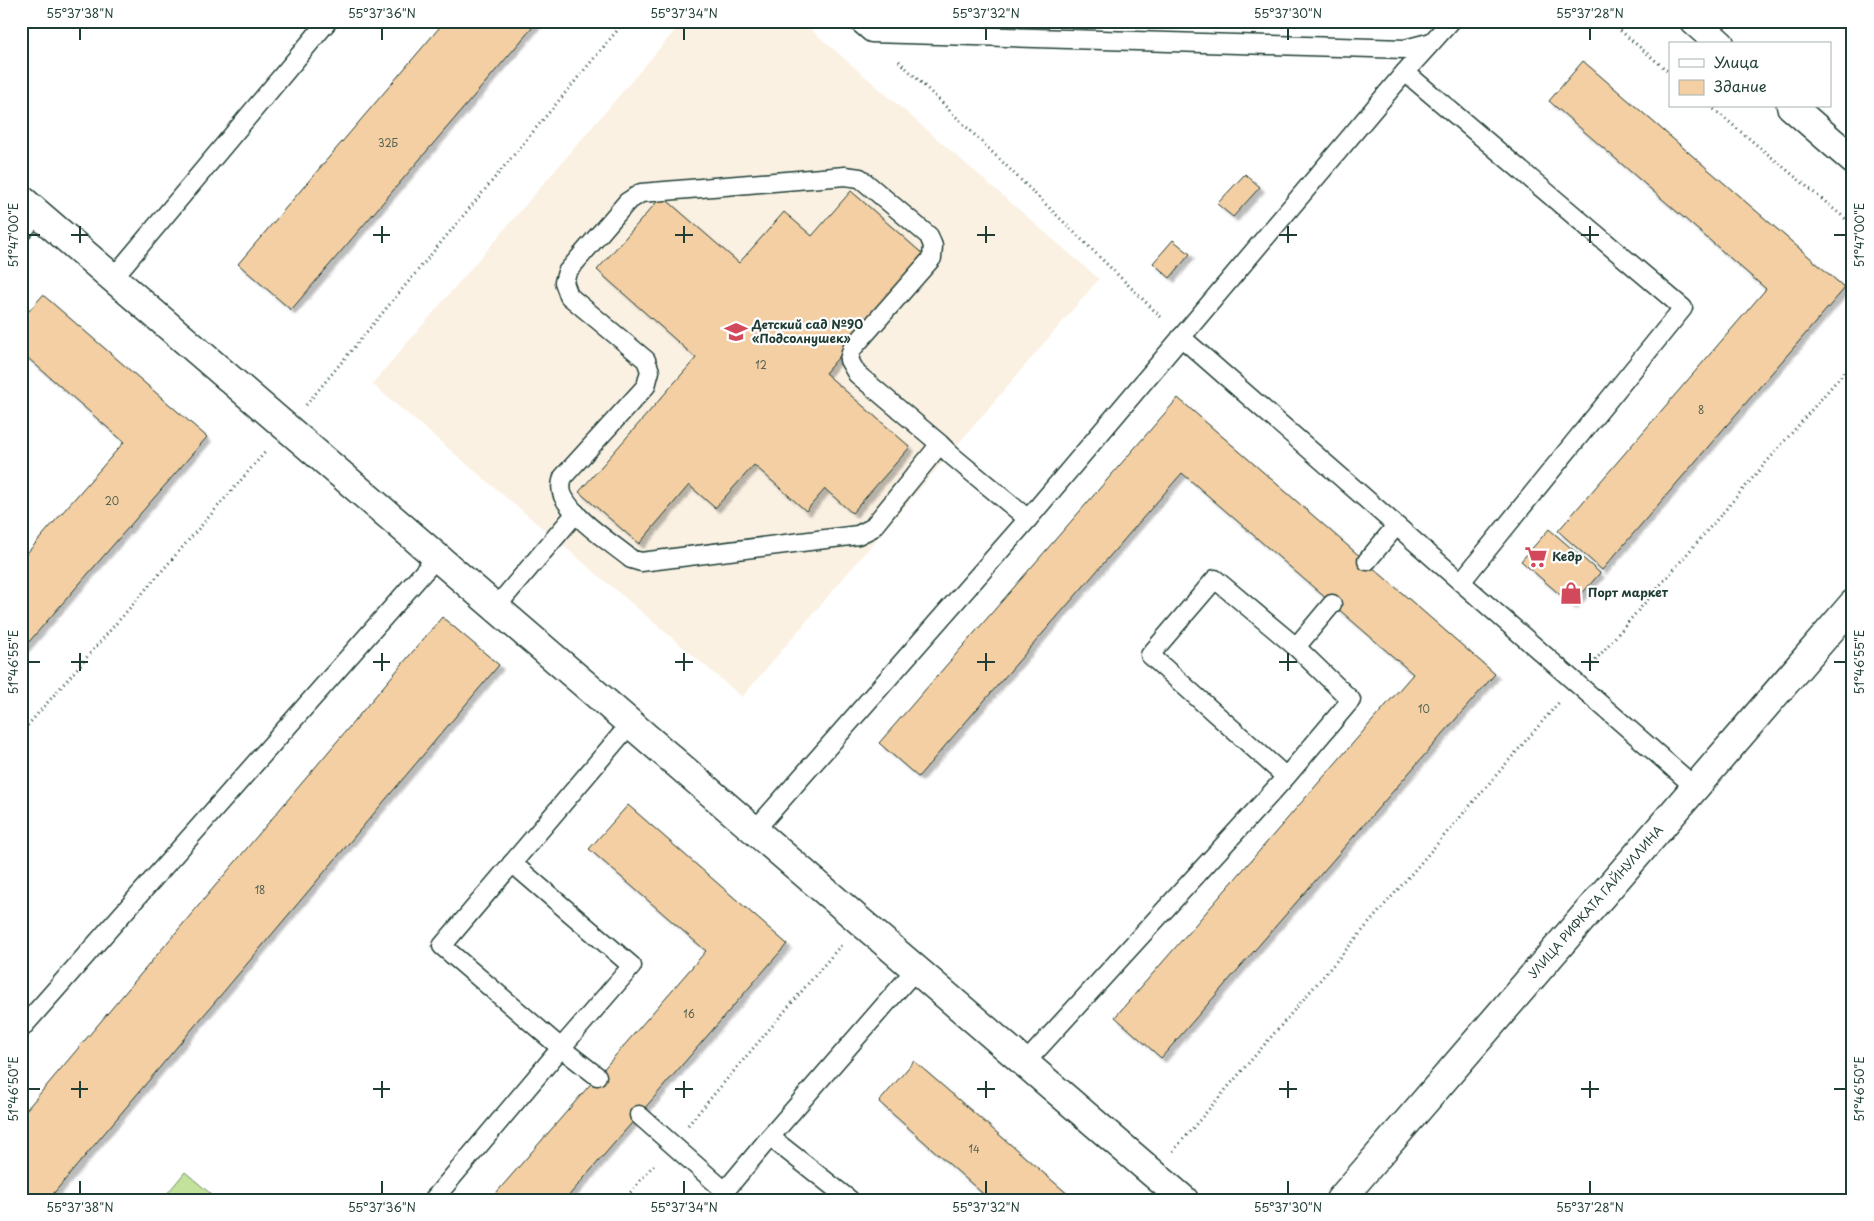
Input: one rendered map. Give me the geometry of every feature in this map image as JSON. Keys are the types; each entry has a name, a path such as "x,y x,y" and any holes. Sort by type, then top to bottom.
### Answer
{"street":[{"path":"1694,21 1718,42"},
{"path":"1794,108 1853,160"},
{"path":"27,215 113,278 1184,1200"},
{"name":"УЛИЦА РИФКАТА ГАЙНУЛЛИНА","path":"1340,1200 1853,604"}],"lane":[{"path":"113,278 328,21"},
{"path":"857,21 871,33 1405,49 1432,42"},
{"path":"754,830 1028,519 1405,72 1451,21"},
{"path":"1405,72 1683,308 1461,582"},
{"path":"940,444 872,528 858,535 641,562 630,559 576,514 563,495 560,486 563,477 646,386 650,371 646,360 568,296 564,282 568,272 627,202 641,193 845,176 860,178 929,236 934,246 932,258 852,349 849,360 857,374 940,444 1028,519"},
{"path":"1181,337 1695,787"},
{"path":"496,607 576,514"},
{"path":"1367,562 1396,526"},
{"path":"21,1029 438,557"},
{"path":"1025,1063 1286,777 1351,700 1296,647 1215,579 1150,655 1286,777"},
{"path":"1296,647 1332,604"},
{"path":"597,1076 442,946 630,723"},
{"path":"434,1200 632,966 512,863"},
{"path":"639,1115 725,1191 916,969"},
{"path":"770,1137 850,1200"}],"path":[{"path":"21,732 287,428 625,21"},
{"path":"1609,21 1669,72"},
{"path":"871,33 1181,337"},
{"path":"1712,108 1853,225"},
{"path":"1154,1174 1853,362"},
{"path":"624,1200 861,921"}],"shaded area":[{"name":"Детский сад №90 «Подсолнушек»","path":"683,21 801,21 1099,279 742,697 372,384"}],"green space":[{"path":"185,1172 218,1200 162,1200"}],"building":[{"path":"445,21 538,21 291,310 238,264"},
{"path":"1840,21 1853,21 1853,32"},
{"path":"1583,61 1845,288 1602,570 1558,531 1766,289 1549,101"},
{"path":"1245,174 1260,187 1233,217 1217,204"},
{"path":"851,191 926,257 825,373 910,447 852,513 825,489 806,511 754,465 715,508 689,485 639,544 579,492 696,358 597,270 662,196 739,263 784,212 812,236"},
{"path":"1173,240 1190,254 1170,278 1153,263"},
{"path":"43,295 207,437 21,651 21,560 124,442 21,352 21,320"},
{"path":"1178,398 1495,674 1161,1058 1115,1017 1413,674 1182,473 918,777 879,743"},
{"path":"1549,529 1600,573 1572,605 1521,561"},
{"path":"442,617 499,665 48,1200 36,1200 21,1187 21,1116"},
{"path":"628,805 787,944 565,1200 490,1200 706,951 589,849"},
{"path":"914,1061 1070,1196 1067,1200 990,1200 879,1102"}],"place":[{"name":"Детский сад №90 «Подсолнушек»","path":"736,332"},
{"name":"Кедр","path":"1536,557"},
{"name":"Порт маркет","path":"1571,593"}]}
